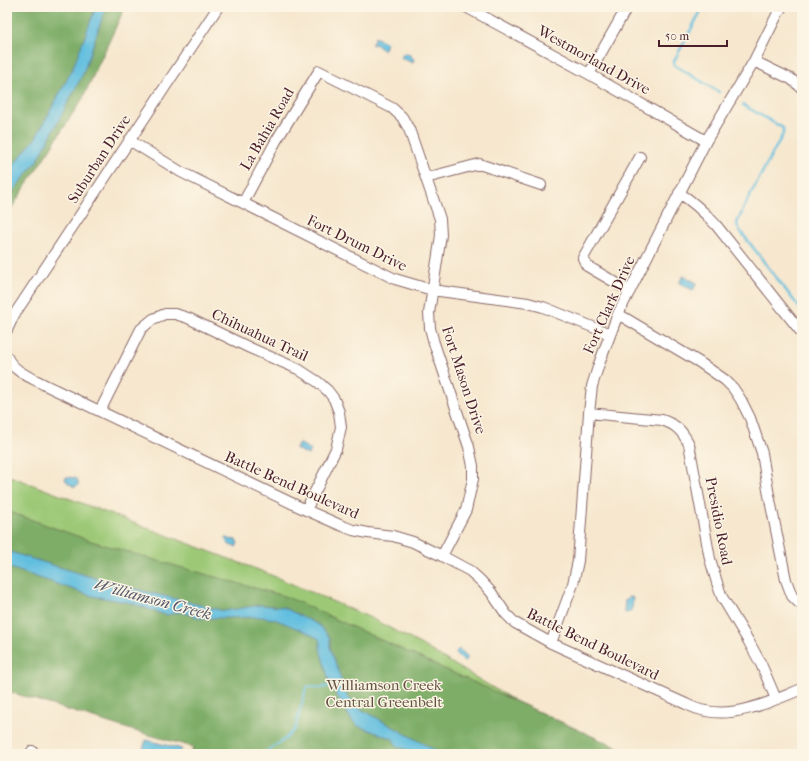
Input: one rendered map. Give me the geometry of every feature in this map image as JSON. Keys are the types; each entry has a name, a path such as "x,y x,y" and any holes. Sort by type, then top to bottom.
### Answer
{"street":[{"name":"Suburban Drive","path":"7,330 14,315 218,7"},
{"name":"Westmorland Drive","path":"466,7 589,74 706,141"},
{"path":"589,74 627,7"},
{"name":"Fort Clark Drive","path":"551,643 573,584 578,561 589,413 592,386 599,364 618,314 679,193 706,141 754,61 782,7"},
{"path":"754,61 791,79 802,88"},
{"name":"Fort Mason Drive","path":"319,71 392,108 402,117 409,130 440,218 441,235 429,313 430,328 470,447 473,478 466,510 442,556"},
{"name":"La Bahia Road","path":"243,203 276,141 319,71"},
{"name":"Fort Drum Drive","path":"129,140 181,172 394,279 432,290 528,303 543,307 610,334"},
{"path":"630,291 587,266 583,258 640,157"},
{"path":"426,178 479,164 541,185"},
{"path":"679,193 701,209 716,225 802,333"},
{"name":"Chihuahua Trail","path":"100,412 141,329 153,319 165,314 175,314 188,318 298,369 318,382 334,399 339,412 341,427 336,449 306,510"},
{"path":"618,314 699,362 725,380 733,388 741,400 750,418 762,453 786,580 792,596 802,605"},
{"name":"Battle Bend Boulevard","path":"7,356 16,369 43,384 306,510 354,530 394,536 413,542 442,556 470,571 481,581 491,592 506,614 515,623 551,643 686,704 707,712 738,712 802,689"},
{"name":"Presidio Road","path":"589,413 662,420 678,428 684,435 689,444 713,573 722,597 761,664 776,699"},
{"path":"30,754 32,751 36,754"}],"green space":[{"path":"7,7 125,7 83,98 7,215"},
{"name":"Williamson Creek Central Greenbelt","path":"7,475 264,572 371,618 420,644 515,701 631,754 7,599"},
{"name":"Williamson Creek Central Greenbelt","path":"7,511 91,541 287,597 631,754 191,754 193,747 135,731 7,691"}],"water":[{"path":"96,7 106,7 83,74 38,160 7,199 7,178 14,164 35,139 72,70"},
{"path":"375,37 387,43 383,50 375,44 372,45"},
{"path":"405,53 414,59 413,63 401,58"},
{"path":"683,276 697,283 693,290 679,283"},
{"path":"299,443 311,450 308,455 296,449"},
{"path":"66,477 76,478 78,485 75,487 68,483 65,479"},
{"path":"225,538 236,540 238,543 236,547 228,543"},
{"name":"Williamson Creek","path":"7,551 108,582 224,611 260,605 283,607 319,625 330,638 330,647 347,696 359,708 442,754 415,754 396,745 393,739 358,726 352,721 329,681 320,649 319,639 306,632 274,619 260,617 200,618 181,612 167,615 131,603 92,596 7,567"},
{"path":"629,597 633,598 632,607 631,611 627,613 624,612 625,600"},
{"path":"459,649 468,657 464,662 455,653"},
{"path":"146,740 182,749 178,754 141,754"}],"waterway":[{"path":"703,7 674,61 674,65 719,92"},
{"path":"743,105 783,128 783,134 748,199 737,223 738,228 802,311"},
{"path":"263,754 285,739 295,729 306,688 310,686 320,688 334,685"}]}
